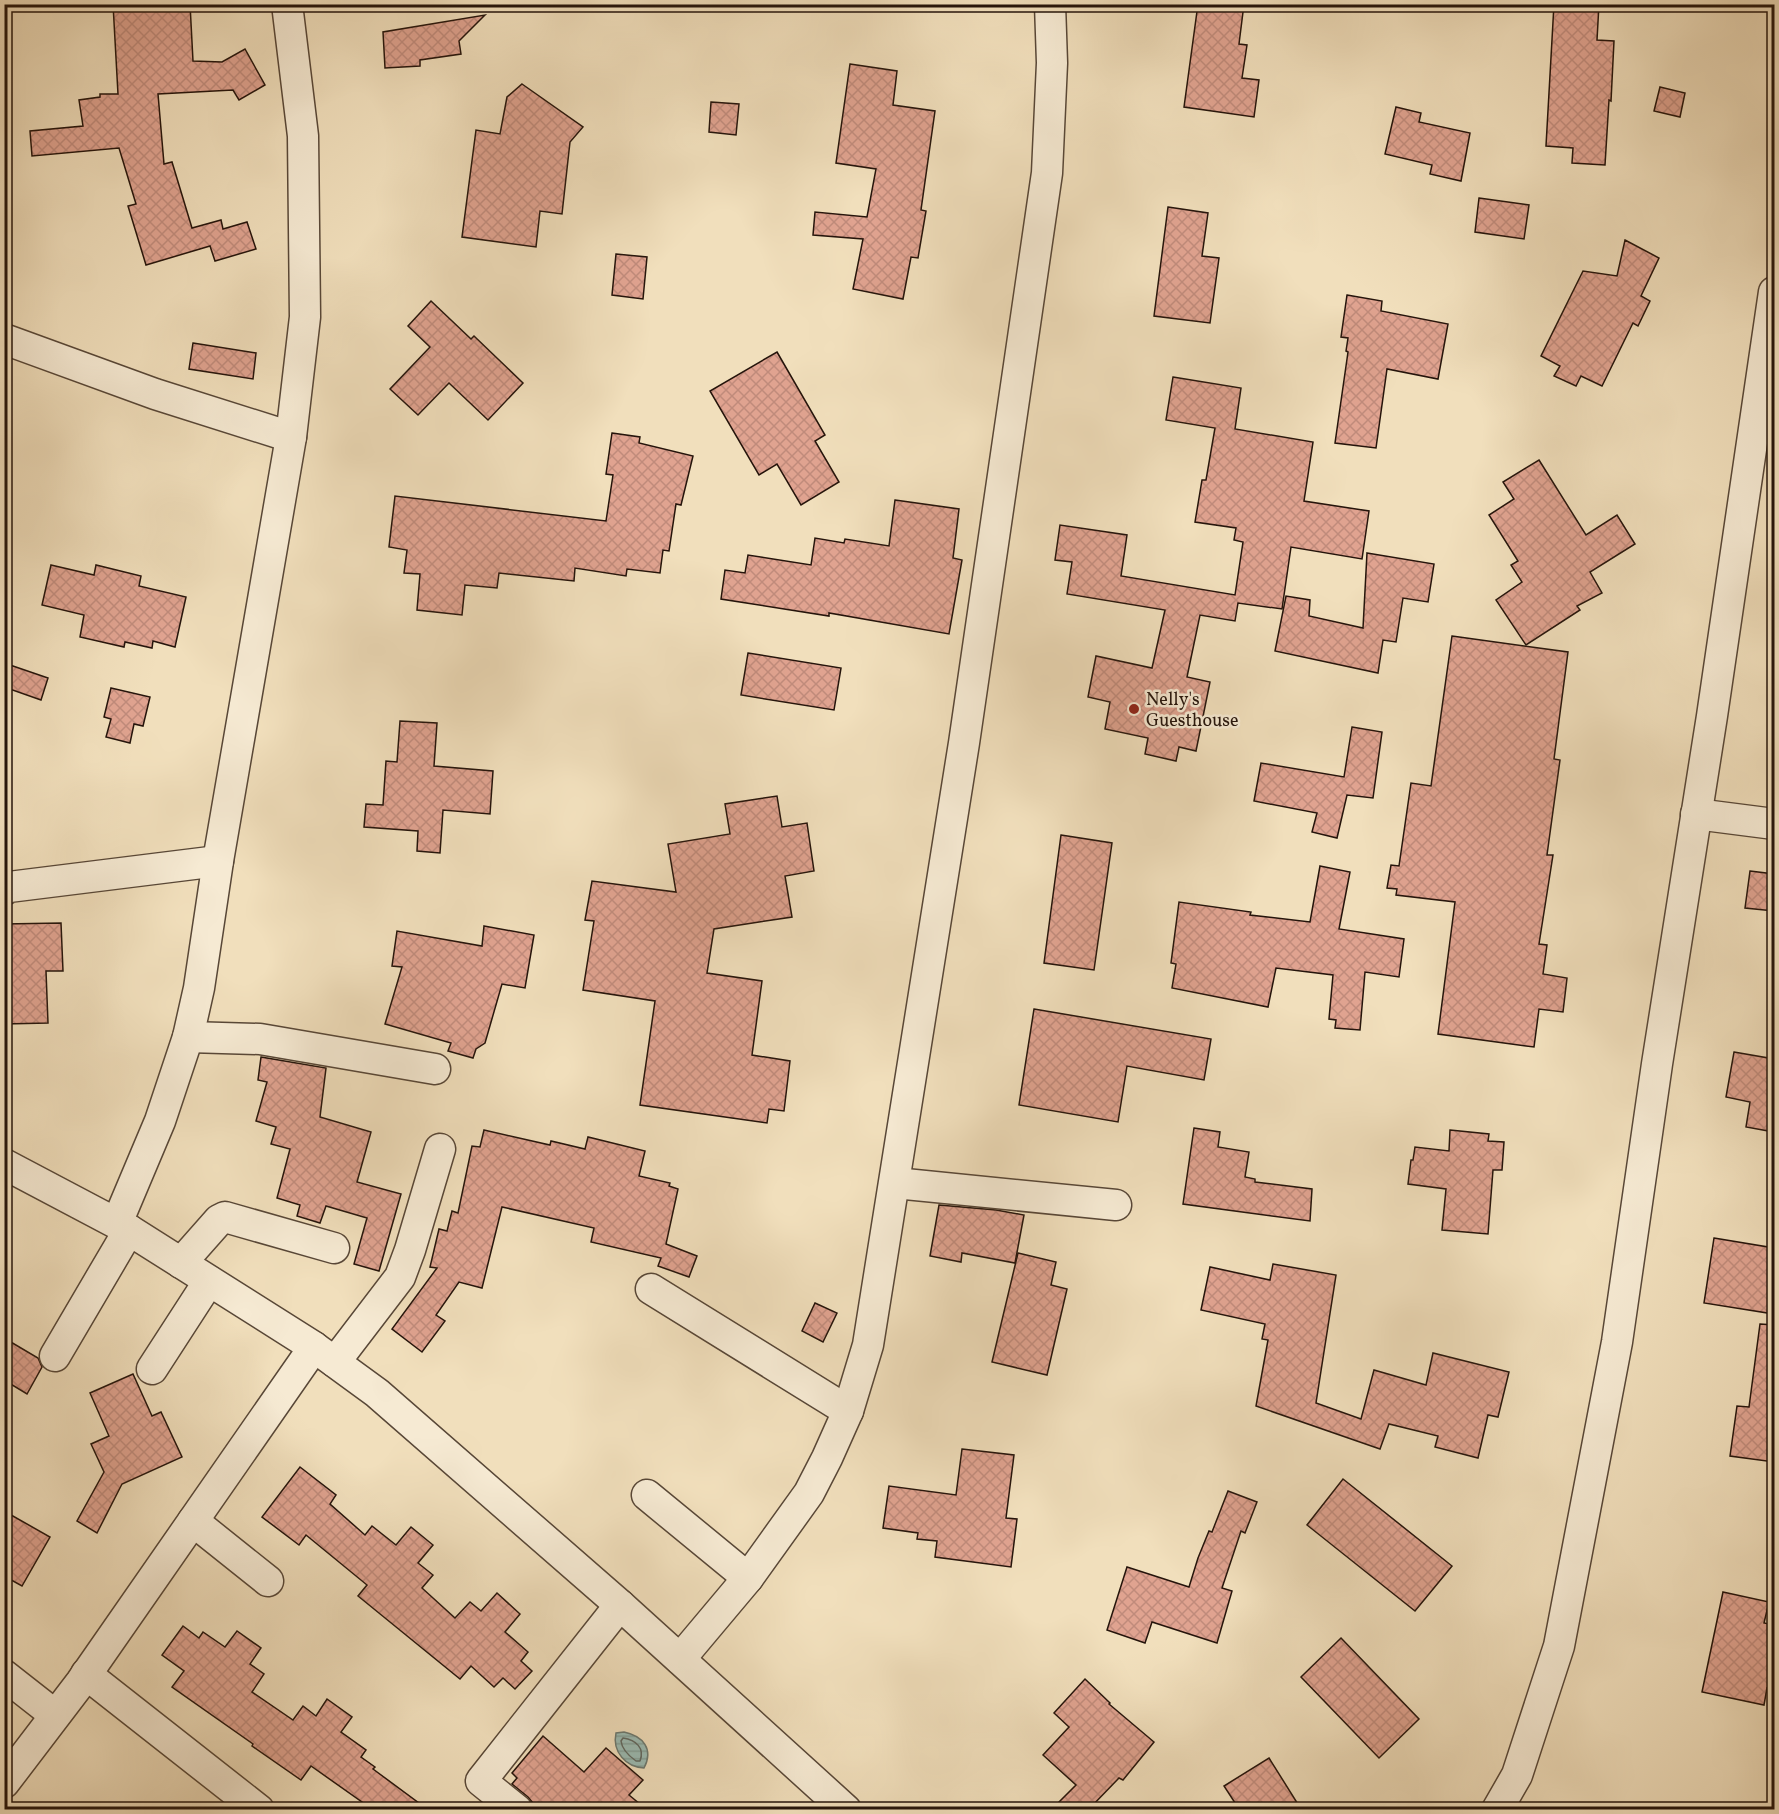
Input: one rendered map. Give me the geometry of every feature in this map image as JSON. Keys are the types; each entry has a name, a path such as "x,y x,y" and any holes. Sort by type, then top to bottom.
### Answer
{"street":[{"path":"55,1356 123,1226 188,1037 199,988 218,861 291,436 305,317 303,136 287,4"},
{"path":"680,1659 748,1578 809,1493 848,1411 868,1345 964,743 1047,173 1052,63 1050,4"},
{"path":"1497,1809 1517,1775 1559,1646 1617,1342 1774,292"},
{"path":"4,339 154,394 291,436"},
{"path":"1696,813 1774,824"},
{"path":"4,890 9,887 218,861"},
{"path":"188,1037 260,1039 435,1069"},
{"path":"4,1783 86,1674 193,1521 325,1355 400,1277 440,1149"},
{"path":"4,1164 123,1226 325,1355 377,1393 620,1605 846,1809"},
{"path":"895,1184 1116,1206"},
{"path":"181,1263 219,1220 225,1217 334,1248"},
{"path":"152,1369 209,1281"},
{"path":"651,1289 848,1411"},
{"path":"647,1495 748,1578"},
{"path":"193,1521 268,1581"},
{"path":"516,1809 481,1781 620,1605"},
{"path":"86,1674 259,1809"},
{"path":"4,1675 56,1715"}],"water":[{"path":"624,1732 637,1737 645,1744 648,1755 644,1768 631,1765 618,1752 616,1733"}],"building":[{"path":"113,4 190,4 193,61 222,62 245,49 265,85 239,100 233,90 158,94 164,164 172,162 192,228 221,220 223,229 247,222 256,249 215,261 210,246 146,265 128,206 136,204 119,148 32,156 30,131 83,126 79,100 100,97 100,94 118,94"},
{"path":"1198,4 1244,4 1239,44 1247,45 1242,78 1259,80 1254,117 1184,107"},
{"path":"1554,4 1599,4 1597,40 1614,41 1605,165 1572,163 1573,148 1546,146"},
{"path":"485,15 459,41 461,54 420,60 420,66 385,68 383,32"},
{"path":"850,64 897,71 893,105 935,111 921,210 926,211 918,258 911,257 903,299 853,289 863,239 813,235 815,212 867,217 876,169 836,163"},
{"path":"522,84 583,127 570,142 562,214 540,211 536,247 462,237 476,130 500,134 507,97"},
{"path":"1660,87 1685,93 1680,117 1654,111"},
{"path":"711,102 739,104 736,135 709,132"},
{"path":"1396,107 1421,113 1419,122 1470,133 1461,181 1430,174 1432,165 1385,154"},
{"path":"1479,198 1529,205 1524,239 1475,232"},
{"path":"1168,207 1208,213 1202,256 1219,258 1210,323 1154,316"},
{"path":"1625,240 1659,258 1641,296 1650,301 1638,326 1633,323 1602,386 1581,376 1576,386 1554,376 1560,366 1541,356 1583,271 1617,276"},
{"path":"616,254 647,257 643,299 612,295"},
{"path":"1347,295 1382,301 1381,311 1448,324 1438,379 1387,369 1376,448 1335,443 1348,352 1346,351 1348,338 1341,337"},
{"path":"431,301 471,339 474,336 523,383 488,420 449,383 418,415 390,389 430,347 408,326"},
{"path":"193,343 256,353 253,379 189,369"},
{"path":"777,352 825,435 815,441 839,482 801,505 777,464 759,475 710,391"},
{"path":"1173,377 1241,388 1235,429 1313,442 1304,501 1369,511 1362,559 1291,547 1282,609 1238,603 1235,621 1200,615 1187,677 1210,682 1196,751 1179,747 1176,761 1145,754 1148,738 1105,729 1110,702 1088,697 1096,656 1152,668 1165,610 1067,594 1072,562 1055,560 1060,525 1127,535 1121,576 1235,595 1243,542 1234,540 1236,528 1195,522 1202,480 1206,480 1215,428 1166,420"},
{"path":"612,433 640,437 639,443 693,456 681,505 676,504 669,551 663,550 660,573 627,569 626,576 575,568 574,581 499,573 497,588 465,585 462,615 417,610 420,574 404,573 407,550 389,547 395,496 606,521 613,475 606,474"},
{"path":"1539,460 1586,535 1617,515 1635,544 1590,572 1602,593 1577,606 1580,610 1526,645 1496,600 1522,582 1511,565 1518,561 1489,515 1514,499 1503,482"},
{"path":"895,500 959,509 953,558 962,560 949,634 829,613 829,616 721,599 725,570 745,573 748,555 811,565 815,538 844,543 845,539 889,546"},
{"path":"1367,553 1434,564 1428,602 1403,598 1396,642 1383,640 1378,673 1275,651 1286,596 1310,600 1309,616 1363,628"},
{"path":"51,565 94,575 96,565 141,576 139,586 186,597 175,647 153,641 152,648 125,642 124,647 80,637 84,615 42,605"},
{"path":"1452,636 1568,652 1554,759 1560,760 1547,855 1553,855 1539,944 1547,945 1543,974 1567,978 1563,1012 1539,1009 1534,1047 1438,1034 1455,902 1396,895 1397,889 1387,888 1391,865 1399,866 1411,783 1431,786"},
{"path":"748,653 841,668 834,710 741,695"},
{"path":"10,665 48,678 41,700 4,687"},
{"path":"111,688 150,697 143,726 134,724 130,743 106,737 111,719 104,717"},
{"path":"400,721 437,723 434,766 493,771 490,814 443,810 440,853 417,851 418,831 364,827 366,804 383,805 386,761 397,762"},
{"path":"1352,727 1382,732 1373,798 1347,795 1337,838 1312,832 1317,813 1254,801 1261,763 1344,777"},
{"path":"777,796 782,827 807,823 814,871 785,876 792,917 714,929 707,973 762,981 752,1055 790,1061 784,1111 769,1109 767,1123 640,1105 655,1001 583,990 594,921 585,920 592,881 676,892 668,844 730,834 725,804"},
{"path":"1061,835 1112,843 1094,970 1044,963"},
{"path":"1320,866 1350,872 1339,929 1404,939 1399,977 1365,972 1360,1030 1335,1028 1336,1020 1329,1019 1333,975 1276,968 1268,1007 1172,988 1176,964 1171,963 1179,902 1251,912 1250,915 1310,922"},
{"path":"1750,871 1774,874 1774,911 1745,908"},
{"path":"61,923 63,971 46,971 48,1023 4,1024 4,924"},
{"path":"484,926 534,935 525,988 502,984 485,1043 476,1049 473,1058 448,1051 451,1043 385,1024 402,967 392,966 397,931 482,946"},
{"path":"1034,1009 1211,1039 1204,1080 1127,1066 1118,1122 1019,1105"},
{"path":"1734,1052 1774,1059 1774,1132 1746,1127 1750,1102 1726,1097"},
{"path":"261,1057 326,1068 320,1117 371,1132 357,1182 401,1194 379,1271 354,1264 367,1218 326,1206 320,1223 297,1216 300,1205 277,1198 290,1149 271,1144 276,1127 256,1121 267,1082 258,1080"},
{"path":"1194,1128 1220,1132 1218,1147 1249,1152 1245,1177 1255,1179 1255,1182 1312,1189 1310,1221 1183,1204"},
{"path":"484,1130 550,1145 551,1141 585,1149 588,1137 645,1151 639,1176 670,1183 669,1186 678,1189 666,1244 697,1256 689,1277 658,1266 661,1258 591,1242 594,1228 502,1207 482,1288 459,1282 436,1315 445,1321 422,1352 392,1329 437,1268 430,1267 439,1229 447,1231 452,1211 458,1213 472,1146 480,1147"},
{"path":"1450,1130 1489,1134 1488,1141 1504,1142 1502,1170 1493,1170 1488,1234 1442,1230 1446,1189 1408,1184 1415,1147 1449,1151"},
{"path":"939,1205 1024,1215 1015,1263 962,1253 961,1262 930,1256"},
{"path":"1714,1238 1774,1248 1774,1314 1704,1303"},
{"path":"1018,1253 1056,1262 1051,1285 1067,1289 1047,1375 992,1362"},
{"path":"1273,1264 1336,1275 1316,1403 1361,1419 1374,1370 1426,1385 1433,1353 1509,1372 1498,1417 1488,1415 1478,1458 1435,1447 1438,1436 1389,1424 1380,1449 1256,1406 1268,1340 1262,1339 1265,1324 1201,1310 1210,1267 1270,1280"},
{"path":"815,1303 837,1313 823,1342 802,1331"},
{"path":"1760,1324 1774,1325 1774,1462 1730,1456 1737,1406 1749,1407"},
{"path":"4,1338 38,1358 42,1367 27,1394 4,1380"},
{"path":"133,1374 152,1416 161,1412 182,1457 122,1484 97,1533 77,1521 104,1472 91,1444 109,1436 90,1393"},
{"path":"962,1449 1014,1455 1006,1518 1017,1519 1011,1567 935,1557 937,1541 917,1539 918,1533 883,1528 889,1486 956,1495"},
{"path":"300,1467 336,1495 330,1504 365,1535 372,1526 396,1545 411,1527 433,1545 418,1563 433,1575 422,1588 455,1618 470,1602 481,1611 497,1593 520,1614 505,1632 528,1652 521,1661 532,1671 515,1689 503,1678 494,1687 471,1666 460,1679 358,1596 367,1585 306,1535 299,1545 262,1517"},
{"path":"1343,1479 1452,1566 1415,1611 1307,1525"},
{"path":"1228,1491 1257,1502 1245,1533 1241,1531 1222,1588 1232,1591 1217,1643 1152,1622 1145,1643 1107,1630 1127,1567 1189,1587 1198,1558 1209,1531 1212,1532"},
{"path":"4,1511 50,1537 22,1586 4,1576"},
{"path":"1723,1592 1769,1602 1764,1623 1774,1625 1774,1690 1767,1688 1764,1705 1702,1692"},
{"path":"183,1626 199,1638 203,1632 225,1647 237,1631 261,1648 250,1664 264,1674 252,1692 293,1720 303,1706 316,1716 327,1699 352,1717 341,1732 366,1750 361,1757 375,1767 373,1769 427,1809 372,1809 311,1766 301,1780 172,1687 184,1671 162,1655"},
{"path":"1341,1638 1419,1719 1379,1758 1301,1677"},
{"path":"1085,1679 1109,1704 1154,1742 1123,1780 1119,1778 1089,1809 1052,1809 1076,1785 1043,1755 1069,1727 1054,1713"},
{"path":"543,1736 584,1772 606,1748 643,1780 629,1795 646,1809 534,1809 528,1797 512,1784 517,1778 512,1773"},
{"path":"1269,1758 1301,1809 1239,1809 1224,1786"}],"place":[{"name":"Nelly's Guesthouse","path":"1134,709"}]}
